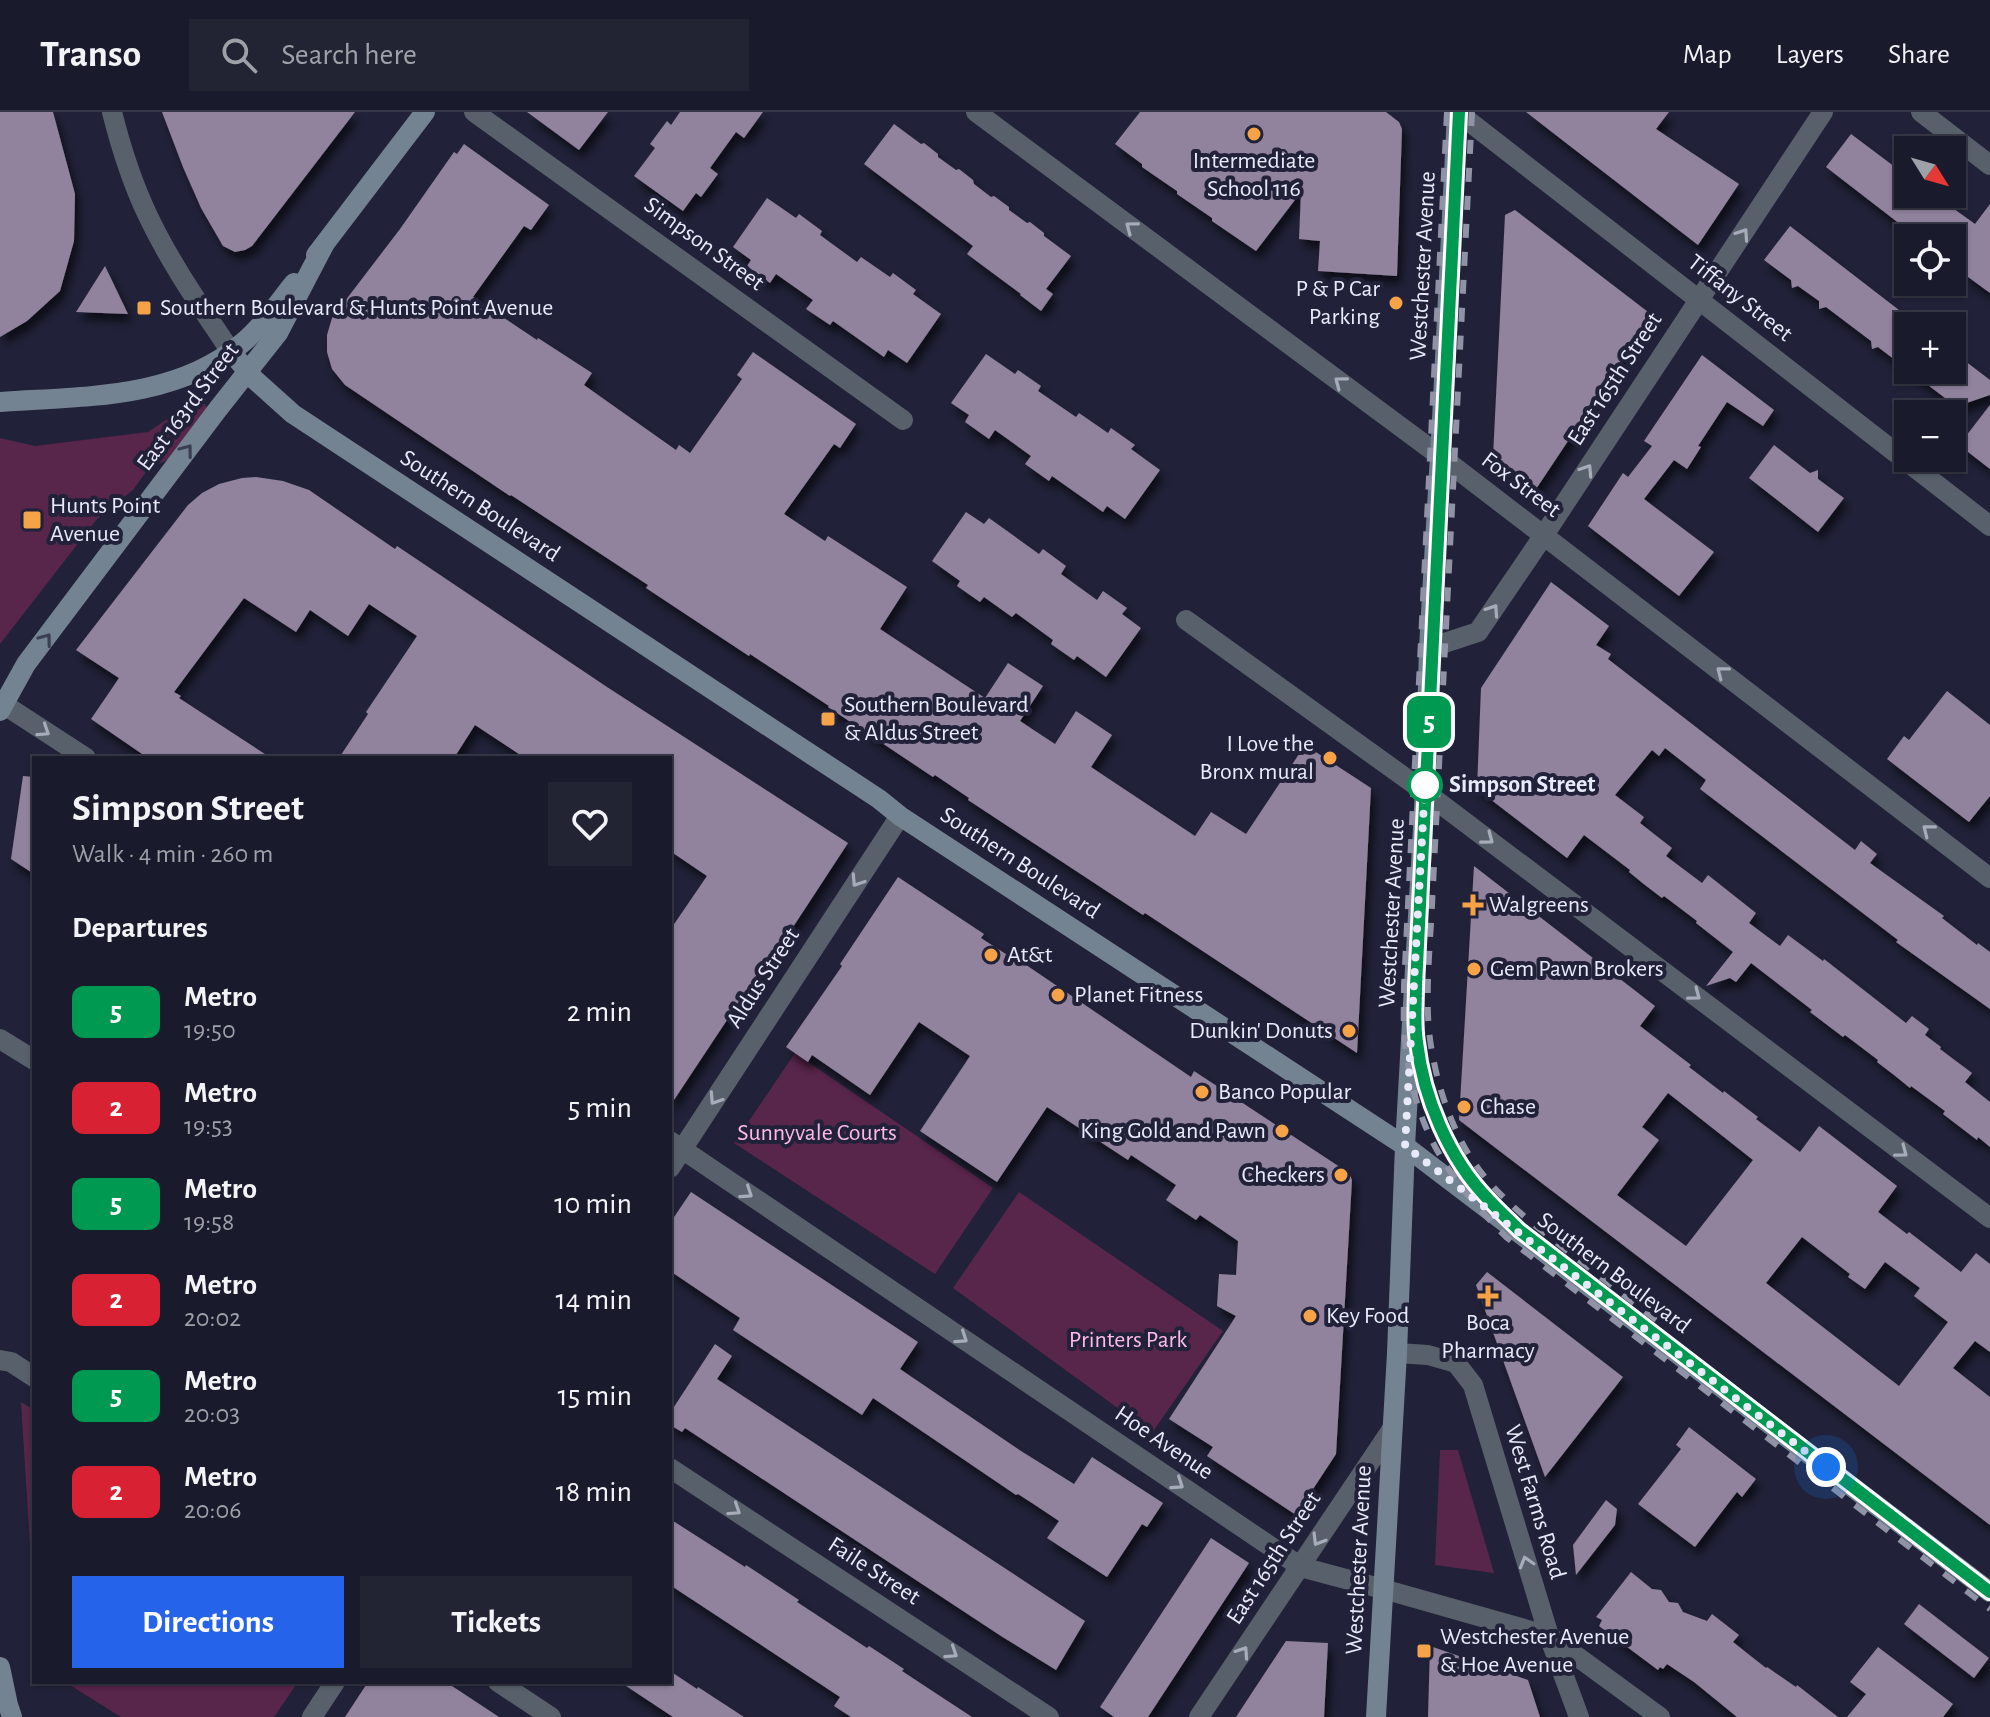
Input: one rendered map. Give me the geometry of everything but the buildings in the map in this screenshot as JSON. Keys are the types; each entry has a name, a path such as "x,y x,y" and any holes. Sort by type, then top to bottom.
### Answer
{"main road":[{"name":"East 163rd Street","path":"231,352 266,319 425,112"},
{"name":"Westchester Avenue","path":"1376,1717 1397,1353 1457,112"},
{"name":"East 163rd Street","path":"2,708 26,664 278,333 324,245"},
{"name":"Southern Boulevard","path":"231,352 247,372 293,414 1405,1146 1990,1592"},
{"path":"0,402 121,393 157,386 188,376 231,352"},
{"path":"0,1667 12,1717"}],"street":[{"name":"Southern Boulevard","path":"112,112 132,177 149,217 177,269 231,352"},
{"name":"Simpson Street","path":"474,112 903,420"},
{"name":"Fox Street","path":"976,112 1440,456 1990,878"},
{"name":"Tiffany Street","path":"1457,112 1990,526"},
{"name":"East 165th Street","path":"1429,648 1478,632 1823,112"},
{"path":"1921,112 1990,165"},
{"path":"1186,620 1425,792 1990,1218"},
{"path":"2,708 83,756"},
{"name":"Aldus Street","path":"676,1145 900,816"},
{"path":"0,1039 32,1059"},
{"name":"Hoe Avenue","path":"676,1145 1301,1567 1549,1636 1660,1717"},
{"name":"West Farms Road","path":"1397,1353 1428,1355 1456,1363 1473,1385 1549,1636 1579,1717"},
{"path":"0,1360 11,1362 32,1376"},
{"name":"East 165th Street","path":"1199,1717 1392,1429"},
{"name":"Faile Street","path":"672,1469 1049,1717"},
{"path":"312,1717 334,1684"},
{"path":"501,1684 551,1717"}],"green space":[{"path":"200,397 208,409 176,456 148,469 133,490 97,519 0,644 0,438 35,446 148,432"},
{"name":"Sunnyvale Courts","path":"795,1053 993,1188 935,1274 734,1143"},
{"name":"Printers Park","path":"1019,1192 1223,1331 1152,1433 953,1288"},
{"path":"21,1402 32,1409 32,1576"},
{"path":"1440,1450 1458,1450 1494,1573 1435,1565"},
{"path":"68,1684 297,1684 274,1717 121,1717"}],"railway":[{"path":"1447,112 1404,986 1405,1043 1410,1074 1426,1127 1450,1172 1506,1237 1990,1609"},
{"path":"1436,567 1459,112"},
{"path":"1472,112 1428,976 1431,1046 1440,1088 1455,1129 1479,1170 1542,1231 1667,1328"},
{"path":"1416,1015 1421,1064 1434,1111 1455,1154 1496,1209 1519,1230 1990,1592"}],"metro line":[{"name":"5","path":"1459,112 1416,986 1417,1042 1440,1127 1458,1160 1486,1198 1519,1230 1990,1592"}],"place":[{"name":"Intermediate School 116","path":"1254,134"},
{"name":"P & P Car Parking","path":"1396,303"},
{"name":"Southern Boulevard & Hunts Point Avenue","path":"144,308"},
{"name":"Hunts Point Avenue","path":"32,520"},
{"name":"Southern Boulevard & Aldus Street","path":"828,719"},
{"name":"I Love the Bronx mural","path":"1330,758"},
{"name":"Simpson Street","path":"1425,785"},
{"name":"Walgreens","path":"1473,905"},
{"name":"At&t","path":"991,955"},
{"name":"Gem Pawn Brokers","path":"1474,969"},
{"name":"Planet Fitness","path":"1058,995"},
{"name":"Dunkin' Donuts","path":"1349,1031"},
{"name":"Banco Popular","path":"1202,1092"},
{"name":"Chase","path":"1464,1107"},
{"name":"King Gold and Pawn","path":"1282,1131"},
{"name":"Checkers","path":"1341,1175"},
{"name":"Boca Pharmacy","path":"1488,1296"},
{"name":"Key Food","path":"1310,1316"},
{"name":"Westchester Avenue & Hoe Avenue","path":"1424,1651"}],"route":[{"path":"1425,785 1405,1146 1826,1467"}]}
